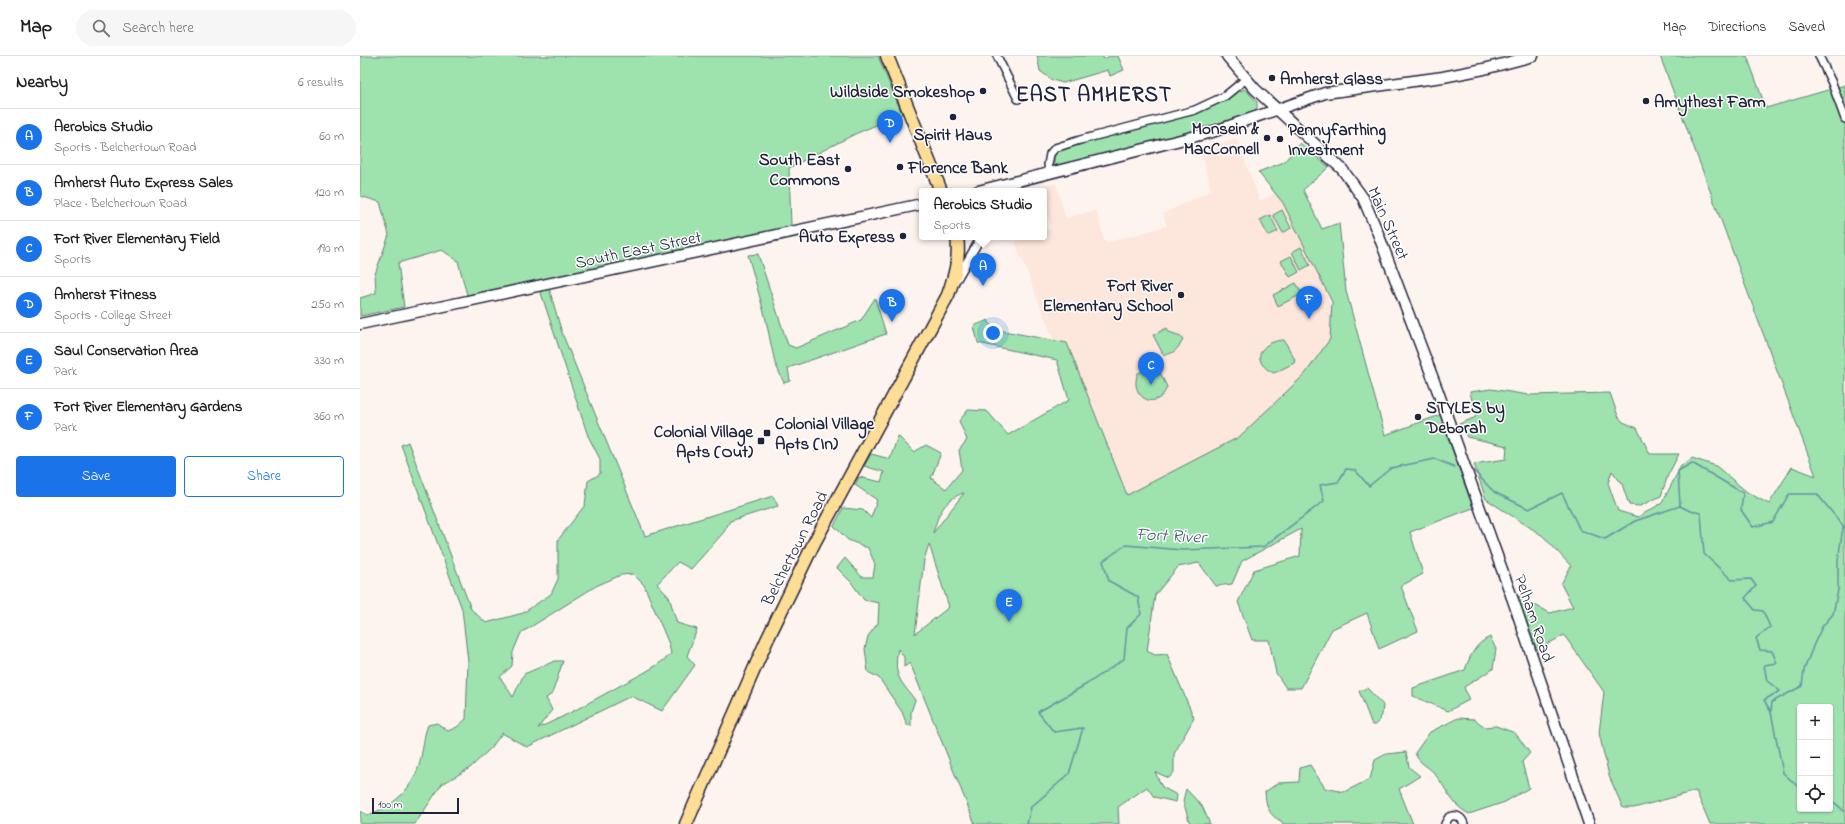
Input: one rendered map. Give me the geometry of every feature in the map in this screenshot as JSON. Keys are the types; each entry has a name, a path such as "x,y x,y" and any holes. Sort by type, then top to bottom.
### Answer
{"highway":[{"path":"887,56 940,188"},
{"name":"Belchertown Road","path":"686,824 767,640 814,543 948,295 957,268 957,240"}],"main road":[{"name":"Main Street","path":"1227,56 1246,79 1342,169 1363,198 1396,279 1449,422"},
{"path":"1000,188 1228,128 1277,109 1325,93 1443,77 1484,69 1533,56"},
{"name":"South East Street","path":"360,324 919,205"},
{"name":"Pelham Road","path":"1449,422 1589,824"}],"street":[{"path":"997,56 1018,99"},
{"path":"1819,56 1832,83 1845,119"},
{"path":"1050,174 1048,164 1050,154 1055,148 1080,140 1196,110 1225,96 1246,79"},
{"name":"Belchertown Road","path":"948,295 979,240"},
{"path":"1445,824 1449,817 1455,815 1461,818 1464,824"}],"shaded area":[{"name":"Fort River Elementary School","path":"1237,139 1260,201 1287,186 1379,439 1147,548 1056,346 1015,242 1020,240 1047,240 1047,230 1051,228 1047,214 1047,188 1039,187 1056,183 1066,218 1096,210 1105,243 1167,226 1163,214 1211,190 1201,148"}],"green space":[{"path":"360,56 878,56 902,114 855,134 789,168 791,226 712,245 467,295 458,261 442,250 398,263 404,307 360,316 360,298 376,293 375,274 389,235 380,202 360,196"},
{"path":"1037,56 1102,56 1104,59 1110,56 1118,56 1124,70 1110,76 1108,70 1063,83 1052,80 1040,71"},
{"path":"1660,56 1747,56 1766,108 1845,85 1845,824 1710,824 1696,791 1634,808 1623,808 1609,776 1599,733 1604,692 1564,635 1537,650 1514,594 1550,613 1573,607 1561,584 1571,566 1543,536 1486,499 1474,464 1506,459 1507,446 1467,437 1459,424 1476,417 1470,392 1491,389 1529,395 1610,393 1618,416 1623,422 1637,428 1650,454 1679,454 1668,475 1661,496 1640,506 1629,505 1622,484 1612,471 1608,483 1618,511 1638,517 1662,503 1681,466 1692,458 1716,466 1747,492 1769,504 1792,467 1816,476"},
{"path":"1245,89 1257,102 1257,109 1251,114 1171,137 1054,167 1054,156 1058,150 1218,102"},
{"path":"1300,143 1329,167 1303,190 1322,229 1339,223 1346,291 1385,435 1440,415 1473,508 1410,532 1423,574 1401,586 1418,631 1379,649 1367,613 1332,629 1301,688 1286,688 1276,673 1269,640 1252,640 1238,602 1254,570 1300,556 1301,529 1242,561 1232,584 1216,586 1199,563 1178,567 1155,595 1147,651 1155,655 1167,654 1194,718 1174,754 1174,772 1169,778 1155,772 1162,787 1177,795 1176,802 1154,797 1147,787 1118,807 1119,824 975,824 910,663 904,667 904,657 898,649 896,666 897,672 905,687 915,700 911,712 911,726 907,725 902,712 879,678 868,672 865,649 868,636 878,623 879,603 864,600 851,582 837,568 845,558 862,577 873,577 875,564 868,548 848,540 834,526 843,508 863,510 871,518 877,500 855,485 859,477 881,482 884,472 864,466 871,454 890,459 898,436 914,452 926,445 941,453 931,478 946,489 962,470 959,450 967,440 959,421 968,410 987,411 1008,435 1069,400 1057,360 978,343 974,326 988,320 993,329 1067,343 1127,495 1239,437 1305,374 1330,339 1332,302 1283,203 1258,172 1284,162","holes":["964,493 933,533 943,508 951,500","929,544 949,607 915,634 924,560"]},
{"path":"1282,210 1291,228 1283,233 1273,215"},
{"path":"1270,215 1278,231 1268,236 1260,220"},
{"path":"1301,247 1310,265 1301,270 1292,252"},
{"path":"758,254 788,345 796,348 861,320 875,298 886,334 788,368 790,381 784,383 775,363 765,316 748,255"},
{"path":"1291,256 1299,272 1290,277 1281,261"},
{"path":"1296,283 1302,294 1278,306 1273,295"},
{"path":"549,288 562,333 645,536 773,496 778,506 730,521 724,532 691,569 678,562 657,584 669,597 677,623 697,629 687,656 695,665 662,711 631,696 527,747 502,733 491,748 470,768 442,784 415,824 360,824 360,811 368,815 379,810 397,799 411,784 419,764 428,725 437,723 448,731 457,727 466,719 468,662 462,609 401,445 408,442 471,609 486,623 523,613 551,594 558,579 558,540 585,505 588,481 600,474 600,459 588,436 540,290","holes":["633,574 644,585 669,644 671,654 644,673 567,715 538,728 552,710 546,698 552,694 563,661 555,661 524,674 513,697 500,677 512,666 513,652 521,633 596,586 621,575"]},
{"path":"1167,328 1169,332 1181,336 1183,340 1172,353 1163,354 1153,335"},
{"path":"1284,340 1295,360 1294,363 1274,373 1266,368 1262,363 1260,358 1261,353 1269,344"},
{"path":"1157,366 1167,387 1162,395 1157,399 1145,399 1140,395 1137,389 1136,381 1138,373"},
{"path":"1490,637 1496,649 1493,669 1464,687 1469,700 1448,711 1413,696 1413,688 1465,670 1469,659 1477,646"},
{"path":"1367,688 1383,705 1382,715 1376,725 1372,725 1359,691"},
{"path":"1458,718 1474,719 1485,727 1496,726 1515,733 1530,753 1522,762 1529,788 1505,802 1469,814 1457,805 1434,773 1421,762 1415,753 1430,732"},
{"path":"1406,752 1409,767 1420,776 1399,789 1413,824 1283,824 1270,813 1268,809 1265,792 1278,783 1299,782 1300,768 1310,765 1325,788 1344,792 1370,779 1375,760 1386,754"},
{"path":"1186,789 1202,806 1210,824 1190,824 1183,801"}],"waterway":[{"name":"Fort River","path":"1027,824 1031,807 1069,774 1083,728 1054,732 1038,712 1087,684 1124,659 1127,628 1141,614 1138,597 1109,581 1103,561 1126,545 1182,550 1263,547 1324,501 1320,485 1338,482 1346,469 1355,470 1369,486 1391,468 1435,459 1455,467"},
{"path":"1680,506 1678,471 1692,463 1743,493 1741,510 1753,527 1773,522 1789,494 1817,494 1845,528"},
{"name":"Fort River","path":"1472,469 1494,492 1529,509 1562,493 1580,530 1605,539 1635,521 1680,506"},
{"path":"1680,506 1690,511 1701,513 1704,554 1732,580 1751,579 1756,586 1745,598 1755,610 1763,611 1770,627 1756,638 1760,650 1772,651 1777,663 1764,665 1767,681 1780,691 1764,700 1771,712"},
{"path":"1797,785 1783,773 1771,712 1772,702 1802,686 1804,670 1814,644 1822,627 1833,614 1838,590 1838,561 1843,527"},
{"path":"1833,802 1845,812"}],"place":[{"name":"Amherst Glass","path":"1272,78"},
{"name":"Wildside Smokeshop","path":"983,91"},
{"name":"Amythest Farm","path":"1646,101"},
{"name":"Spirit Haus","path":"953,117"},
{"name":"Monsein & MacConnell","path":"1267,138"},
{"name":"Pennyfarthing Investment","path":"1280,139"},
{"name":"Amherst Fitness","path":"890,143"},
{"name":"Florence Bank","path":"900,167"},
{"name":"South East Commons","path":"848,169"},
{"name":"Auto Express","path":"903,236"},
{"name":"Aerobics Studio","path":"983,286"},
{"name":"Fort River Elementary School","path":"1181,295"},
{"name":"Fort River Elementary Gardens","path":"1309,319"},
{"name":"Amherst Auto Express Sales","path":"892,322"},
{"name":"Fort River Elementary Field","path":"1151,385"},
{"name":"STYLES by Deborah","path":"1418,417"},
{"name":"Colonial Village Apts (In)","path":"767,433"},
{"name":"Colonial Village Apts (Out)","path":"761,441"},
{"name":"Saul Conservation Area","path":"1009,622"}],"district":[{"name":"EAST AMHERST","path":"1094,94"}]}
